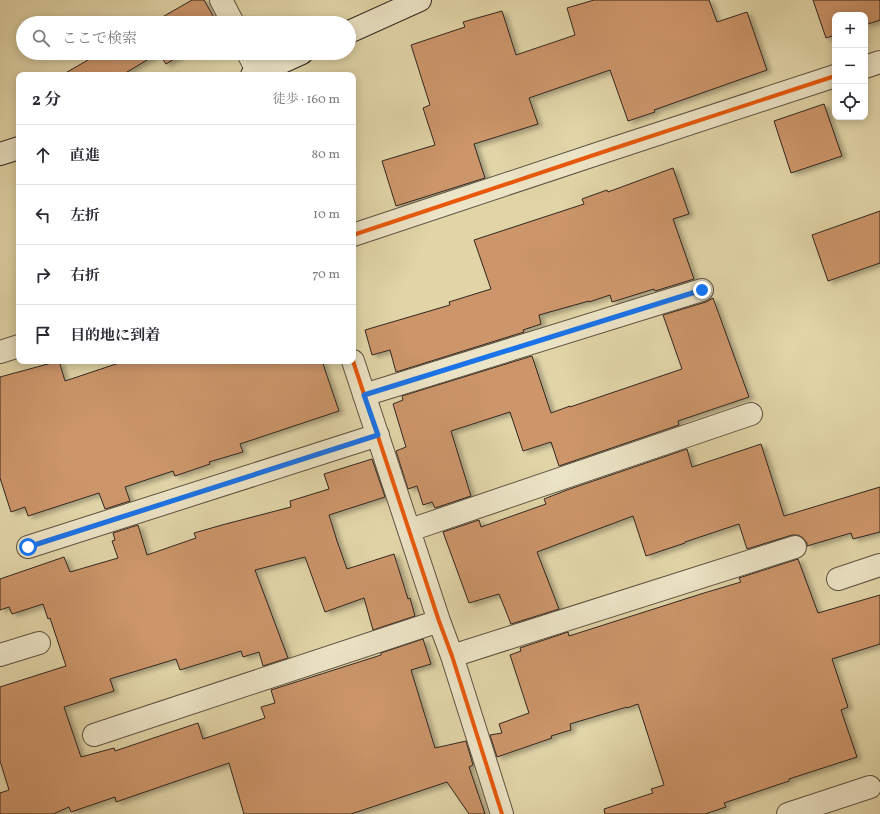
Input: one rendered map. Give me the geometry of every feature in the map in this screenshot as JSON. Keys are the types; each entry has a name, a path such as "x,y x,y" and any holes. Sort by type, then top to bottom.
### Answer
{"street":[{"path":"221,0 229,16"},
{"path":"356,29 420,0"},
{"path":"251,60 255,72"},
{"path":"260,72 287,60"},
{"path":"868,66 880,62"},
{"path":"356,234 832,77"},
{"path":"0,154 16,149"},
{"path":"364,395 702,290"},
{"path":"0,352 16,347"},
{"path":"354,364 452,656 502,814"},
{"path":"410,530 751,414"},
{"path":"28,547 378,435"},
{"path":"452,656 795,547"},
{"path":"838,579 880,566"},
{"path":"94,735 439,621"},
{"path":"0,655 39,643"},
{"path":"788,814 870,787"}],"building":[{"path":"192,0 204,0 213,16 164,16"},
{"path":"594,0 709,0 717,22 747,12 767,70 654,110 655,112 628,121 610,70 529,98 538,124 474,144 485,178 396,206 382,161 435,145 423,108 430,105 411,45 465,27 463,22 502,11 516,55 575,35 567,8"},
{"path":"813,0 880,0 880,20 868,24 868,12 832,12 832,36 826,38"},
{"path":"88,60 147,60 127,72 67,72"},
{"path":"163,60 173,60 166,64"},
{"path":"824,104 842,156 791,173 774,121"},
{"path":"673,168 689,214 673,219 694,279 612,302 610,295 539,315 541,324 523,330 524,332 396,372 390,350 372,355 365,330 450,305 449,302 491,289 474,240 584,204 582,199 607,190 608,192"},
{"path":"880,211 880,263 828,281 812,235"},
{"path":"713,298 749,397 678,421 679,425 559,466 551,442 523,451 510,412 451,431 471,496 435,508 432,502 423,505 417,486 408,489 396,451 406,447 393,404 403,400 402,396 532,356 551,413 682,369 663,315 706,302"},
{"path":"48,364 60,364 65,381 116,364 323,364 339,411 240,444 243,452 209,462 210,464 175,476 173,471 125,487 130,501 105,509 99,493 28,516 25,507 11,512 0,478 0,377"},
{"path":"761,444 784,516 880,487 880,532 853,539 851,533 807,546 807,543 803,538 798,535 792,535 747,549 739,524 646,556 633,516 537,552 559,609 511,624 499,594 469,603 443,532 479,520 481,527 546,504 544,499 567,490 687,449 692,467"},
{"path":"372,459 385,497 329,515 347,569 394,554 415,616 373,630 364,598 325,612 305,557 255,570 288,658 263,666 259,652 243,657 241,651 180,670 176,659 110,679 114,691 64,707 81,757 114,748 115,751 198,723 203,739 265,718 261,707 275,703 271,690 381,655 381,653 423,639 431,664 411,670 435,748 466,741 473,765 469,767 485,814 469,814 447,782 351,814 244,814 229,763 116,802 115,797 71,812 69,807 53,814 0,814 0,793 9,790 0,761 0,687 66,666 50,618 48,619 43,604 12,614 9,607 0,610 0,579 64,557 70,572 118,558 112,541 115,540 113,533 138,525 147,555 196,538 194,533 291,507 290,501 329,489 324,474"},
{"path":"798,559 818,613 880,595 880,644 832,659 848,707 841,710 857,757 789,779 789,781 724,803 726,807 705,814 605,814 604,809 653,793 651,789 664,785 638,704 570,724 571,730 551,736 552,738 497,757 490,735 502,733 499,724 529,713 510,655 521,651 520,648 568,632 569,636 741,582 739,578"}],"cycle path":[{"path":"356,234 832,77"},
{"path":"354,364 452,656 502,814"},
{"path":"28,547 378,435"}],"route":[{"path":"28,547 378,435 364,395 702,290"}]}
